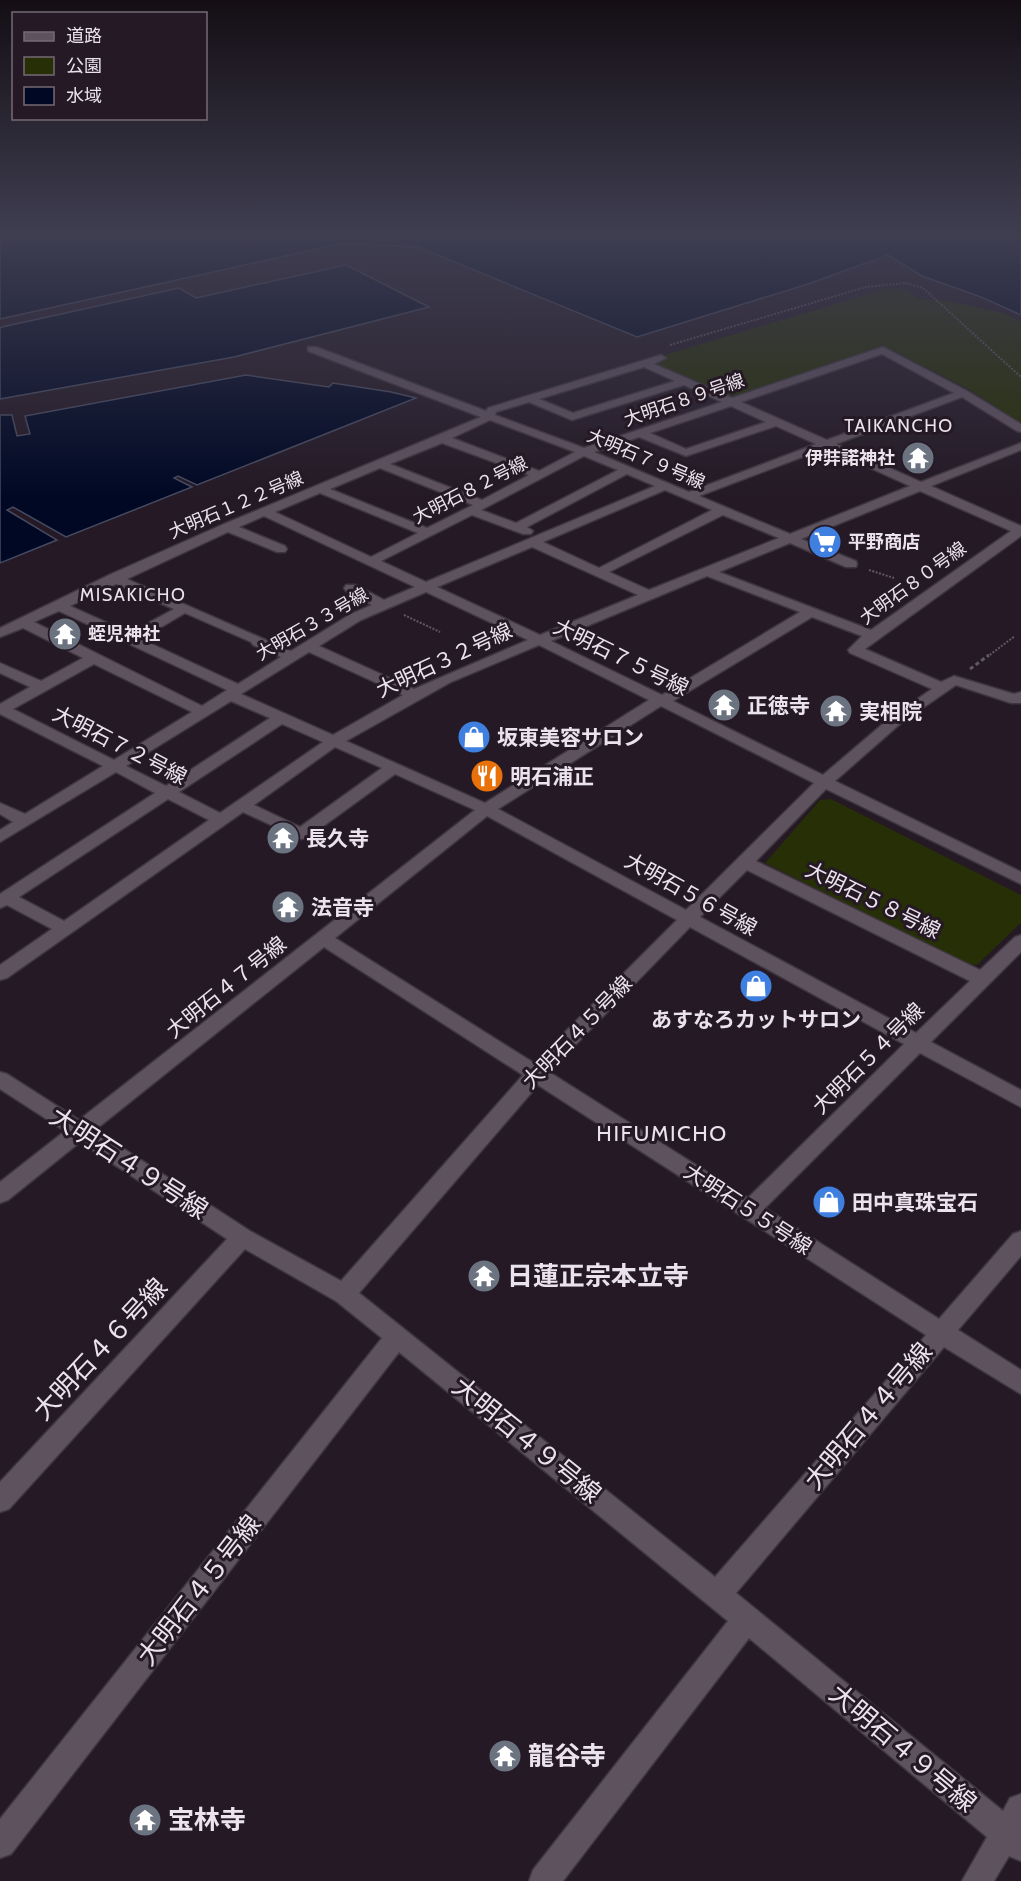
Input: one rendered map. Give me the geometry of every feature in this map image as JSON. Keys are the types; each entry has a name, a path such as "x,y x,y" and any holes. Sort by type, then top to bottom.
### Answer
{"street":[{"name":"大明石７９号線","path":"312,349 584,452 851,564"},
{"name":"大明石８９号線","path":"584,452 883,350 963,393 1021,429"},
{"name":"大明石１２２号線","path":"0,633 114,578 228,527 477,424 489,417 492,410 661,358"},
{"path":"644,363 1021,530"},
{"path":"528,399 572,417 684,381"},
{"path":"688,496 963,393"},
{"path":"640,433 686,453 776,422"},
{"path":"443,439 539,475"},
{"name":"大明石３２号線","path":"0,974 334,741 414,695 446,679 649,595 1021,446"},
{"name":"大明石８２号線","path":"372,561 584,452"},
{"path":"380,464 476,507 649,595"},
{"path":"517,527 627,470"},
{"name":"大明石３３号線","path":"0,837 356,617 665,486"},
{"path":"320,489 427,532"},
{"path":"600,572 722,510"},
{"name":"大明石７５号線","path":"265,512 541,641 1021,879"},
{"path":"228,527 281,549"},
{"name":"大明石８０号線","path":"949,684 855,650 872,635 1021,530"},
{"path":"708,572 872,635"},
{"path":"114,578 260,640 258,642 291,656"},
{"path":"351,588 382,605"},
{"name":"大明石５６号線","path":"58,605 130,639 280,718 486,809 1021,1099"},
{"path":"130,639 183,609"},
{"name":"大明石４７号線","path":"0,1194 486,809 648,706 662,701 810,612"},
{"path":"22,622 201,711"},
{"path":"308,646 414,695"},
{"path":"1,708 94,658"},
{"path":"0,667 41,687"},
{"path":"824,782 897,720 949,684 1016,700 1021,696"},
{"name":"大明石７２号線","path":"1,708 222,820"},
{"path":"3,900 280,718"},
{"path":"243,805 301,834 393,768"},
{"name":"大明石４５号線","path":"344,1294 536,1073 824,782"},
{"path":"0,808 25,821"},
{"name":"大明石５８号線","path":"745,862 982,980"},
{"path":"3,900 64,929"},
{"name":"大明石５５号線","path":"323,938 1021,1383"},
{"name":"大明石５４号線","path":"750,1209 1021,941"},
{"name":"大明石４９号線","path":"0,1080 242,1237 344,1294 747,1619 1016,1830"},
{"name":"大明石４６号線","path":"0,1500 242,1237"},
{"name":"大明石４４号線","path":"717,1595 940,1331 1021,1240"},
{"name":"大明石４５号線","path":"0,1843 398,1336"},
{"path":"544,1881 747,1619"},
{"path":"977,1881 1016,1830"}],"path":[{"path":"670,345 752,321"},
{"path":"959,321 1021,377"},
{"path":"851,564 894,578"},
{"path":"382,605 440,632"},
{"path":"949,684 1015,636"}],"green space":[{"path":"779,321 1019,321 1021,322 1021,424 970,390 884,346 741,394 728,396 667,370 651,359"},
{"path":"831,799 1021,895 1021,923 977,965 967,964 765,863 820,800"}],"water":[{"path":"30,321 375,321 234,357 0,399 0,328"},
{"path":"598,321 689,321 637,337"},
{"path":"246,375 329,387 333,383 416,398 197,485 178,476 174,478 192,487 66,537 13,507 7,510 57,540 0,563 0,415 12,415 17,436 30,434 25,416"}],"place":[{"name":"伊弉諾神社","path":"918,458"},
{"name":"平野商店","path":"825,542"},
{"name":"蛭児神社","path":"65,634"},
{"name":"正徳寺","path":"724,705"},
{"name":"実相院","path":"836,711"},
{"name":"坂東美容サロン","path":"474,737"},
{"name":"明石浦正","path":"487,776"},
{"name":"長久寺","path":"283,838"},
{"name":"法音寺","path":"288,907"},
{"name":"あすなろカットサロン","path":"756,986"},
{"name":"田中真珠宝石","path":"829,1202"},
{"name":"日蓮正宗本立寺","path":"484,1276"},
{"name":"龍谷寺","path":"505,1756"},
{"name":"宝林寺","path":"145,1820"}],"district":[{"name":"TAIKANCHO","path":"899,426"},
{"name":"MISAKICHO","path":"133,595"},
{"name":"HIFUMICHO","path":"662,1133"}]}
